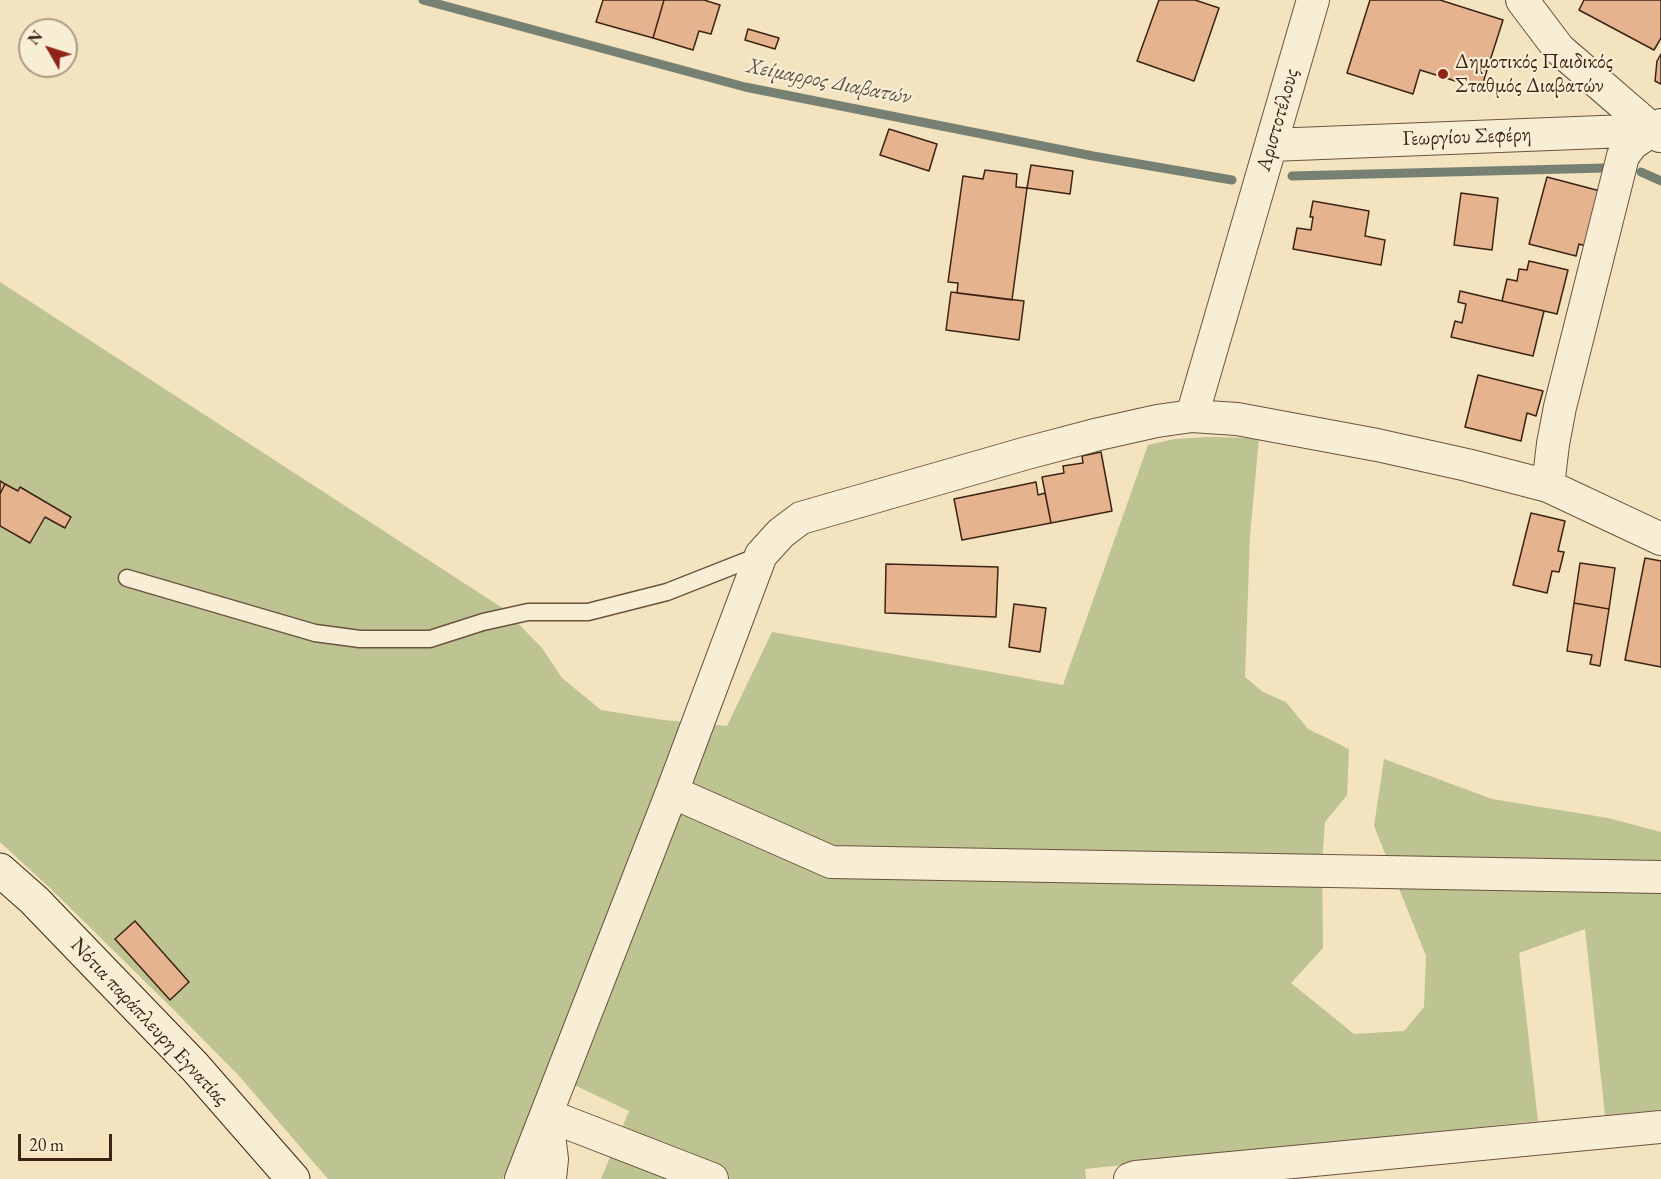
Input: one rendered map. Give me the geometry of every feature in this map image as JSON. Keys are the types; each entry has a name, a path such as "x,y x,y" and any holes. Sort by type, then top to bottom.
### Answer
{"street":[{"name":"Αριστοτέλους","path":"1192,416 1313,0"},
{"path":"1522,0 1558,48 1658,131 1632,144 1623,156 1560,407 1552,444 1548,486"},
{"name":"Γεωργίου Σεφέρη","path":"1271,145 1658,131"},
{"path":"521,1179 672,792 761,555 781,533 801,518 1058,445 1149,423 1192,416 1237,419 1367,443 1548,486 1661,539"},
{"path":"672,792 831,862 1661,877"},
{"name":"Νότια παράπλευρη Εγνατίας","path":"0,870 34,900 195,1067 293,1179"},
{"path":"547,1115 552,1159 550,1179"},
{"path":"547,1115 712,1179"},
{"path":"1130,1179 1661,1127"}],"lane":[{"path":"127,578 315,633 360,639 430,639 483,622 528,612 588,612 667,592 761,555"}],"green space":[{"path":"0,282 504,609 542,648 562,678 601,710 663,720 727,726 772,632 1063,685 1148,445 1175,439 1259,438 1250,536 1245,677 1263,692 1286,702 1308,729 1349,749 1347,795 1325,822 1322,863 1323,948 1291,983 1354,1034 1404,1031 1424,1007 1426,956 1374,826 1384,759 1492,799 1608,818 1661,832 1661,1110 1605,1115 1585,929 1519,953 1538,1121 1085,1169 1086,1179 601,1179 629,1111 547,1072 503,1179 328,1179 240,1077 51,889 0,842"}],"building":[{"path":"603,0 664,0 653,38 596,22"},
{"path":"664,0 704,0 720,5 711,34 699,31 693,50 653,38"},
{"path":"1159,0 1195,0 1219,8 1194,81 1137,61"},
{"path":"1370,0 1440,0 1503,20 1481,89 1420,70 1413,94 1347,73"},
{"path":"1584,0 1661,0 1661,38 1654,50 1579,10"},
{"path":"748,29 779,38 775,49 745,40"},
{"path":"1661,54 1661,84 1655,81 1657,61"},
{"path":"889,129 937,144 929,171 880,155"},
{"path":"1031,165 1073,171 1070,194 1027,188"},
{"path":"985,170 1017,174 1016,187 1027,188 1012,300 957,293 958,283 948,282 963,176 983,179"},
{"path":"1547,177 1604,192 1589,247 1579,244 1576,256 1529,244"},
{"path":"1461,193 1498,198 1492,250 1454,245"},
{"path":"1313,201 1369,211 1365,236 1385,240 1381,265 1293,249 1297,228 1311,230 1313,217 1310,217"},
{"path":"1529,261 1568,270 1557,314 1502,301 1507,279 1517,281 1519,269 1527,270"},
{"path":"1460,291 1544,311 1533,356 1451,337 1455,321 1462,323 1466,304 1458,302"},
{"path":"951,292 1024,301 1019,340 946,330"},
{"path":"1478,375 1543,391 1536,416 1527,413 1521,441 1465,427"},
{"path":"1101,452 1112,511 1051,523 1042,477 1064,473 1063,466 1083,463 1082,456"},
{"path":"0,481 5,484 0,494"},
{"path":"1036,482 1038,495 1045,493 1051,523 962,540 954,499"},
{"path":"5,484 18,491 20,487 71,517 65,528 45,517 30,543 0,526 0,494"},
{"path":"1531,513 1565,521 1558,551 1564,552 1559,572 1552,571 1547,593 1513,585"},
{"path":"1645,558 1661,561 1661,667 1625,660"},
{"path":"1580,563 1615,568 1609,609 1574,603"},
{"path":"886,564 998,567 996,617 885,613"},
{"path":"1574,603 1609,609 1600,666 1590,664 1592,655 1567,651"},
{"path":"1014,604 1046,608 1040,652 1009,647"},
{"path":"135,921 189,982 170,1000 115,939"}],"waterway":[{"name":"Χείμαρρος Διαβατών","path":"423,0 745,87 1093,156 1232,180"},
{"path":"1292,176 1604,168"},
{"path":"1641,172 1661,181"}],"place":[{"name":"Δημοτικός Παιδικός Σταθμός Διαβατών","path":"1443,74"}]}
